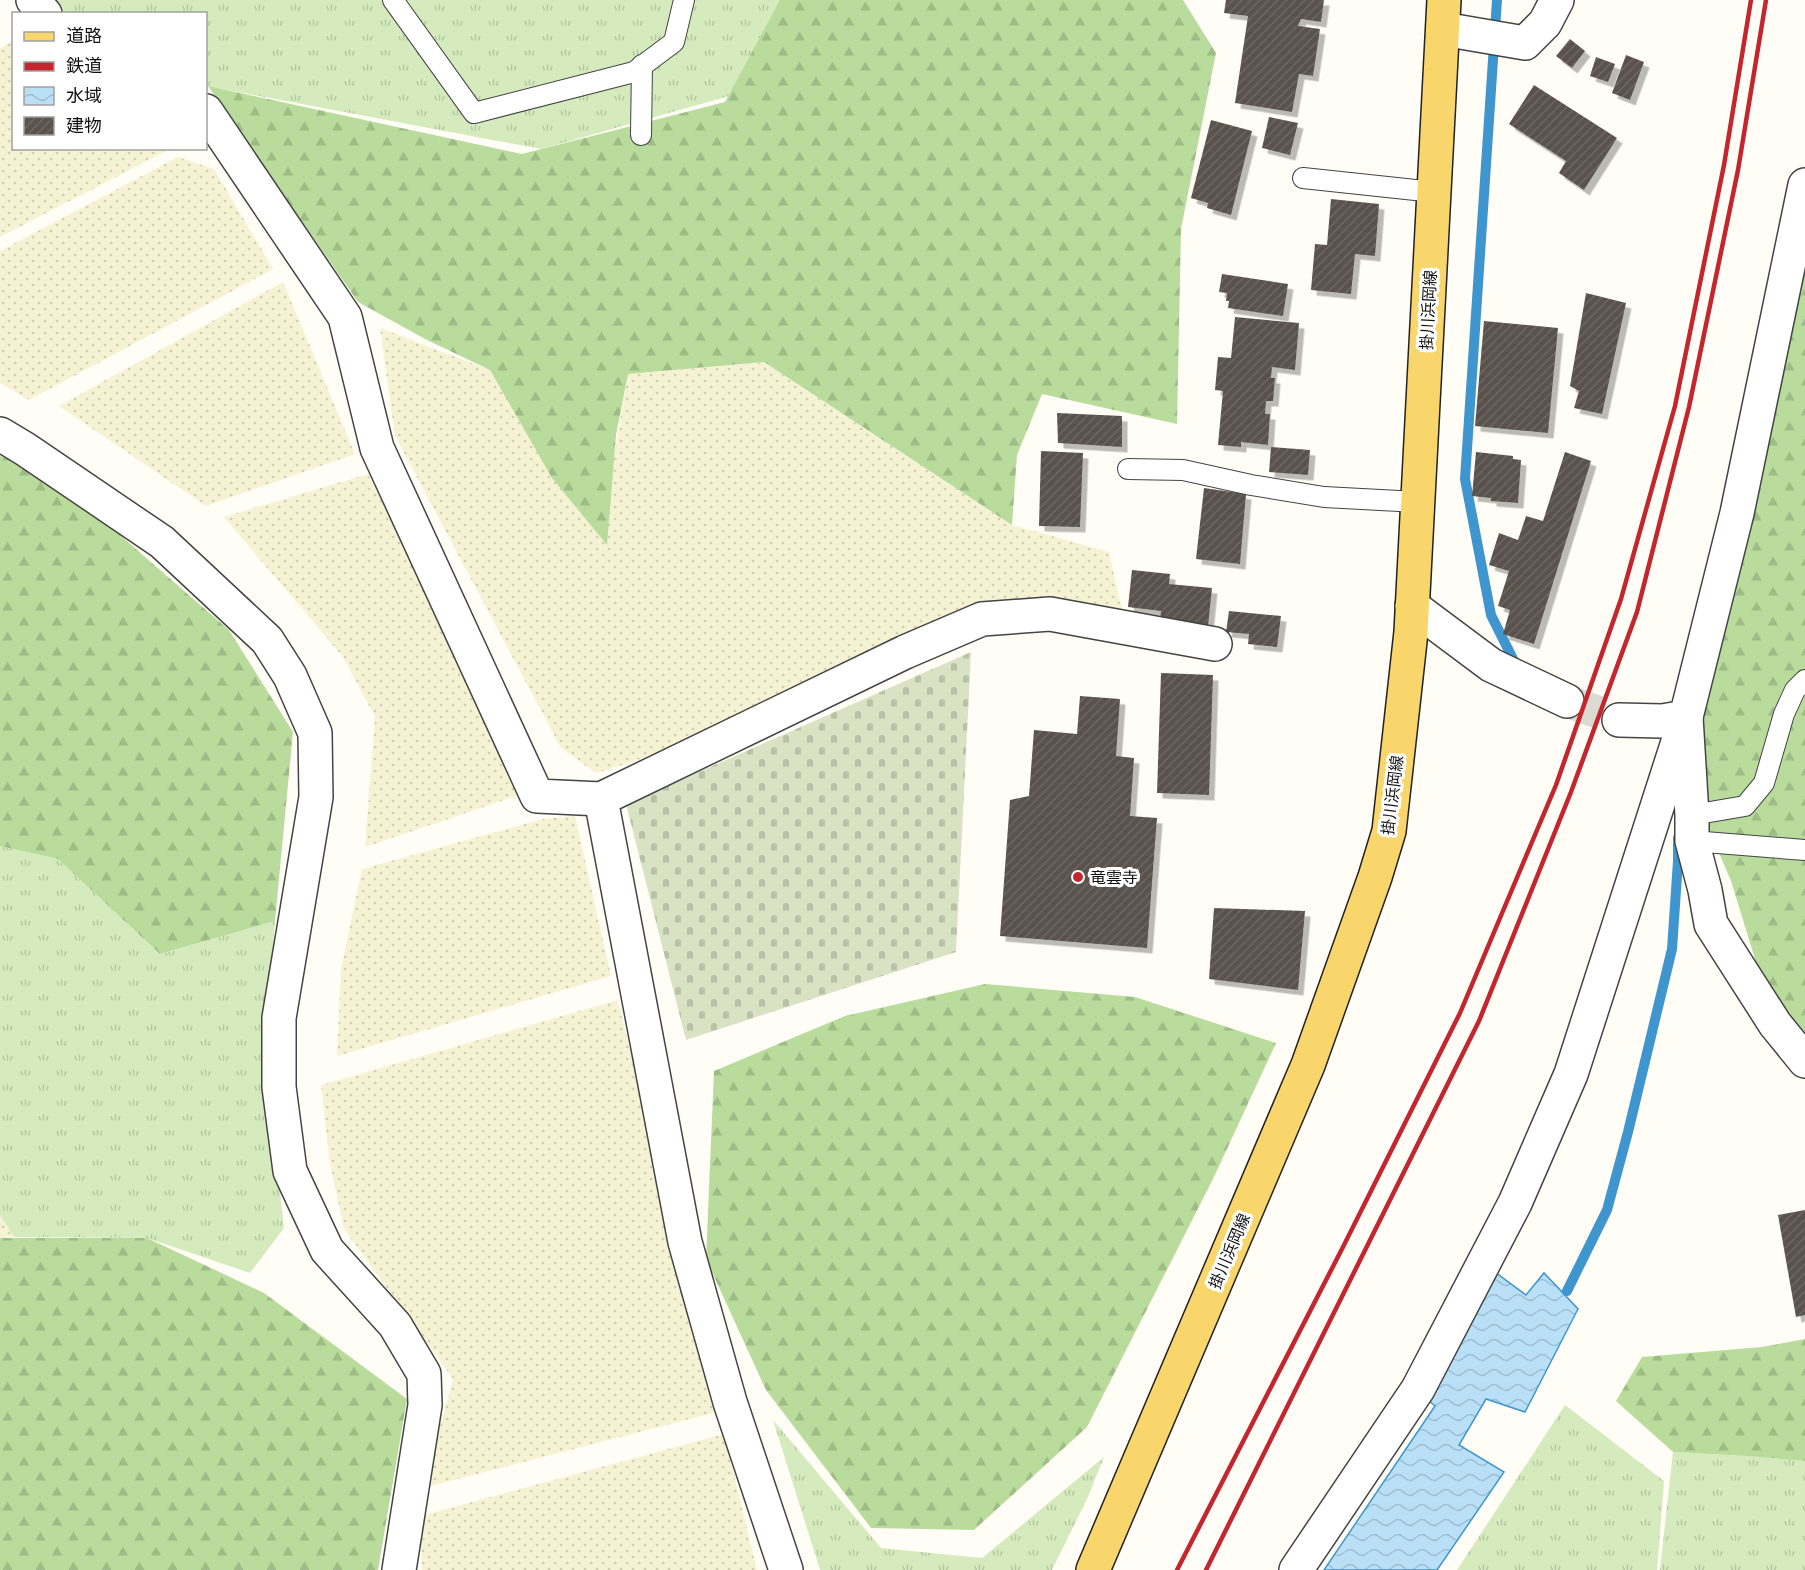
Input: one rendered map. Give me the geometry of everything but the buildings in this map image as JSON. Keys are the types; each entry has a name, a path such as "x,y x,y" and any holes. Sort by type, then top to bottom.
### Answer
{"main road":[{"name":"掛川浜岡線","path":"1093,1570 1308,1065 1375,877 1389,831 1412,606 1443,15"}],"street":[{"path":"33,0 43,12"},
{"path":"1443,15 1476,35 1525,43 1545,22 1557,0"},
{"path":"207,112 345,317 377,448 537,796 601,799 905,652 982,619 1050,614 1215,644"},
{"path":"1296,1570 1418,1389 1515,1203 1572,1074 1686,717 1737,513 1805,185"},
{"path":"0,434 25,448 162,542 267,640 290,676 315,733 316,797 279,1018 279,1087 290,1171 327,1251 395,1325 424,1374 425,1405 399,1570"},
{"path":"1412,606 1491,665 1567,701"},
{"path":"1619,720 1662,722 1686,717"},
{"path":"1686,717 1692,828 1711,924 1775,1024 1805,1061"},
{"path":"601,799 685,1242 730,1401 786,1570"}],"lane":[{"path":"393,0 474,113 634,72 674,42 684,0"},
{"path":"641,135 642,65"},
{"path":"1303,178 1434,192"},
{"path":"1128,469 1183,470 1251,485 1324,497 1418,502"},
{"path":"1692,828 1745,806 1764,783 1784,714 1795,690 1805,680"},
{"path":"1692,828 1805,850"}],"shaded area":[{"path":"12,42 12,150 168,150 0,237 0,48"},
{"path":"178,157 214,169 273,269 29,400 0,383 0,251"},
{"path":"283,282 355,454 206,506 59,406"},
{"path":"380,328 490,370 601,535 628,374 764,362 1012,525 1109,552 1126,628 994,618 635,761 596,773 561,748 395,436"},
{"path":"368,474 465,665 519,795 365,847 375,717 343,657 224,517"},
{"path":"575,816 611,976 337,1056 341,969 362,869 543,819"},
{"path":"618,1000 717,1412 423,1488 453,1379 344,1229 330,1164 321,1085"},
{"path":"0,1215 14,1237 0,1238"},
{"path":"724,1434 757,1570 422,1570 420,1516"}],"green space":[{"path":"32,0 786,0 740,93 541,149 207,86 207,12 44,12"},
{"path":"780,0 1183,0 1216,53 1181,229 1177,424 1042,394 1017,455 1012,525 764,362 628,374 616,435 607,545 552,478 490,370 427,340 358,302 208,86 522,154 725,102"},
{"path":"1805,236 1805,1036 1775,1024 1731,881 1703,815 1702,702 1761,485 1787,324"},
{"path":"0,456 44,469 229,630 293,732 275,921 160,954 58,859 0,846"},
{"path":"971,652 956,952 686,1040 626,804"},
{"path":"0,846 58,859 160,954 275,921 265,1060 284,1228 250,1273 147,1238 14,1237 0,1215"},
{"path":"985,984 1135,997 1276,1043 1213,1179 1087,1427 974,1530 871,1528 766,1390 706,1259 714,1071 845,1016"},
{"path":"0,1238 147,1238 264,1293 407,1399 378,1570 0,1570"},
{"path":"1805,1339 1805,1461 1673,1452 1616,1401 1642,1357 1762,1347"},
{"path":"1565,1405 1664,1481 1657,1570 1457,1570"},
{"path":"773,1420 881,1548 982,1558 1104,1457 1088,1497 1052,1570 820,1570"},
{"path":"1673,1452 1805,1461 1805,1570 1660,1570"}],"water":[{"path":"1492,1270 1526,1295 1544,1273 1578,1309 1525,1412 1486,1399 1459,1445 1504,1472 1437,1570 1324,1570 1435,1406 1426,1398"}],"waterway":[{"path":"1497,0 1465,479 1491,615 1514,661"},
{"path":"1567,1291 1607,1210 1628,1132 1672,949 1678,838"}],"tunnel":[{"path":"1567,701 1619,720"}],"railway":[{"path":"1177,1570 1460,1013 1556,785 1621,599 1675,406 1724,165 1751,0"},
{"path":"1206,1570 1479,1021 1571,792 1637,612 1689,407 1738,170 1766,0"}],"place":[{"name":"竜雲寺","path":"1078,877"}]}
